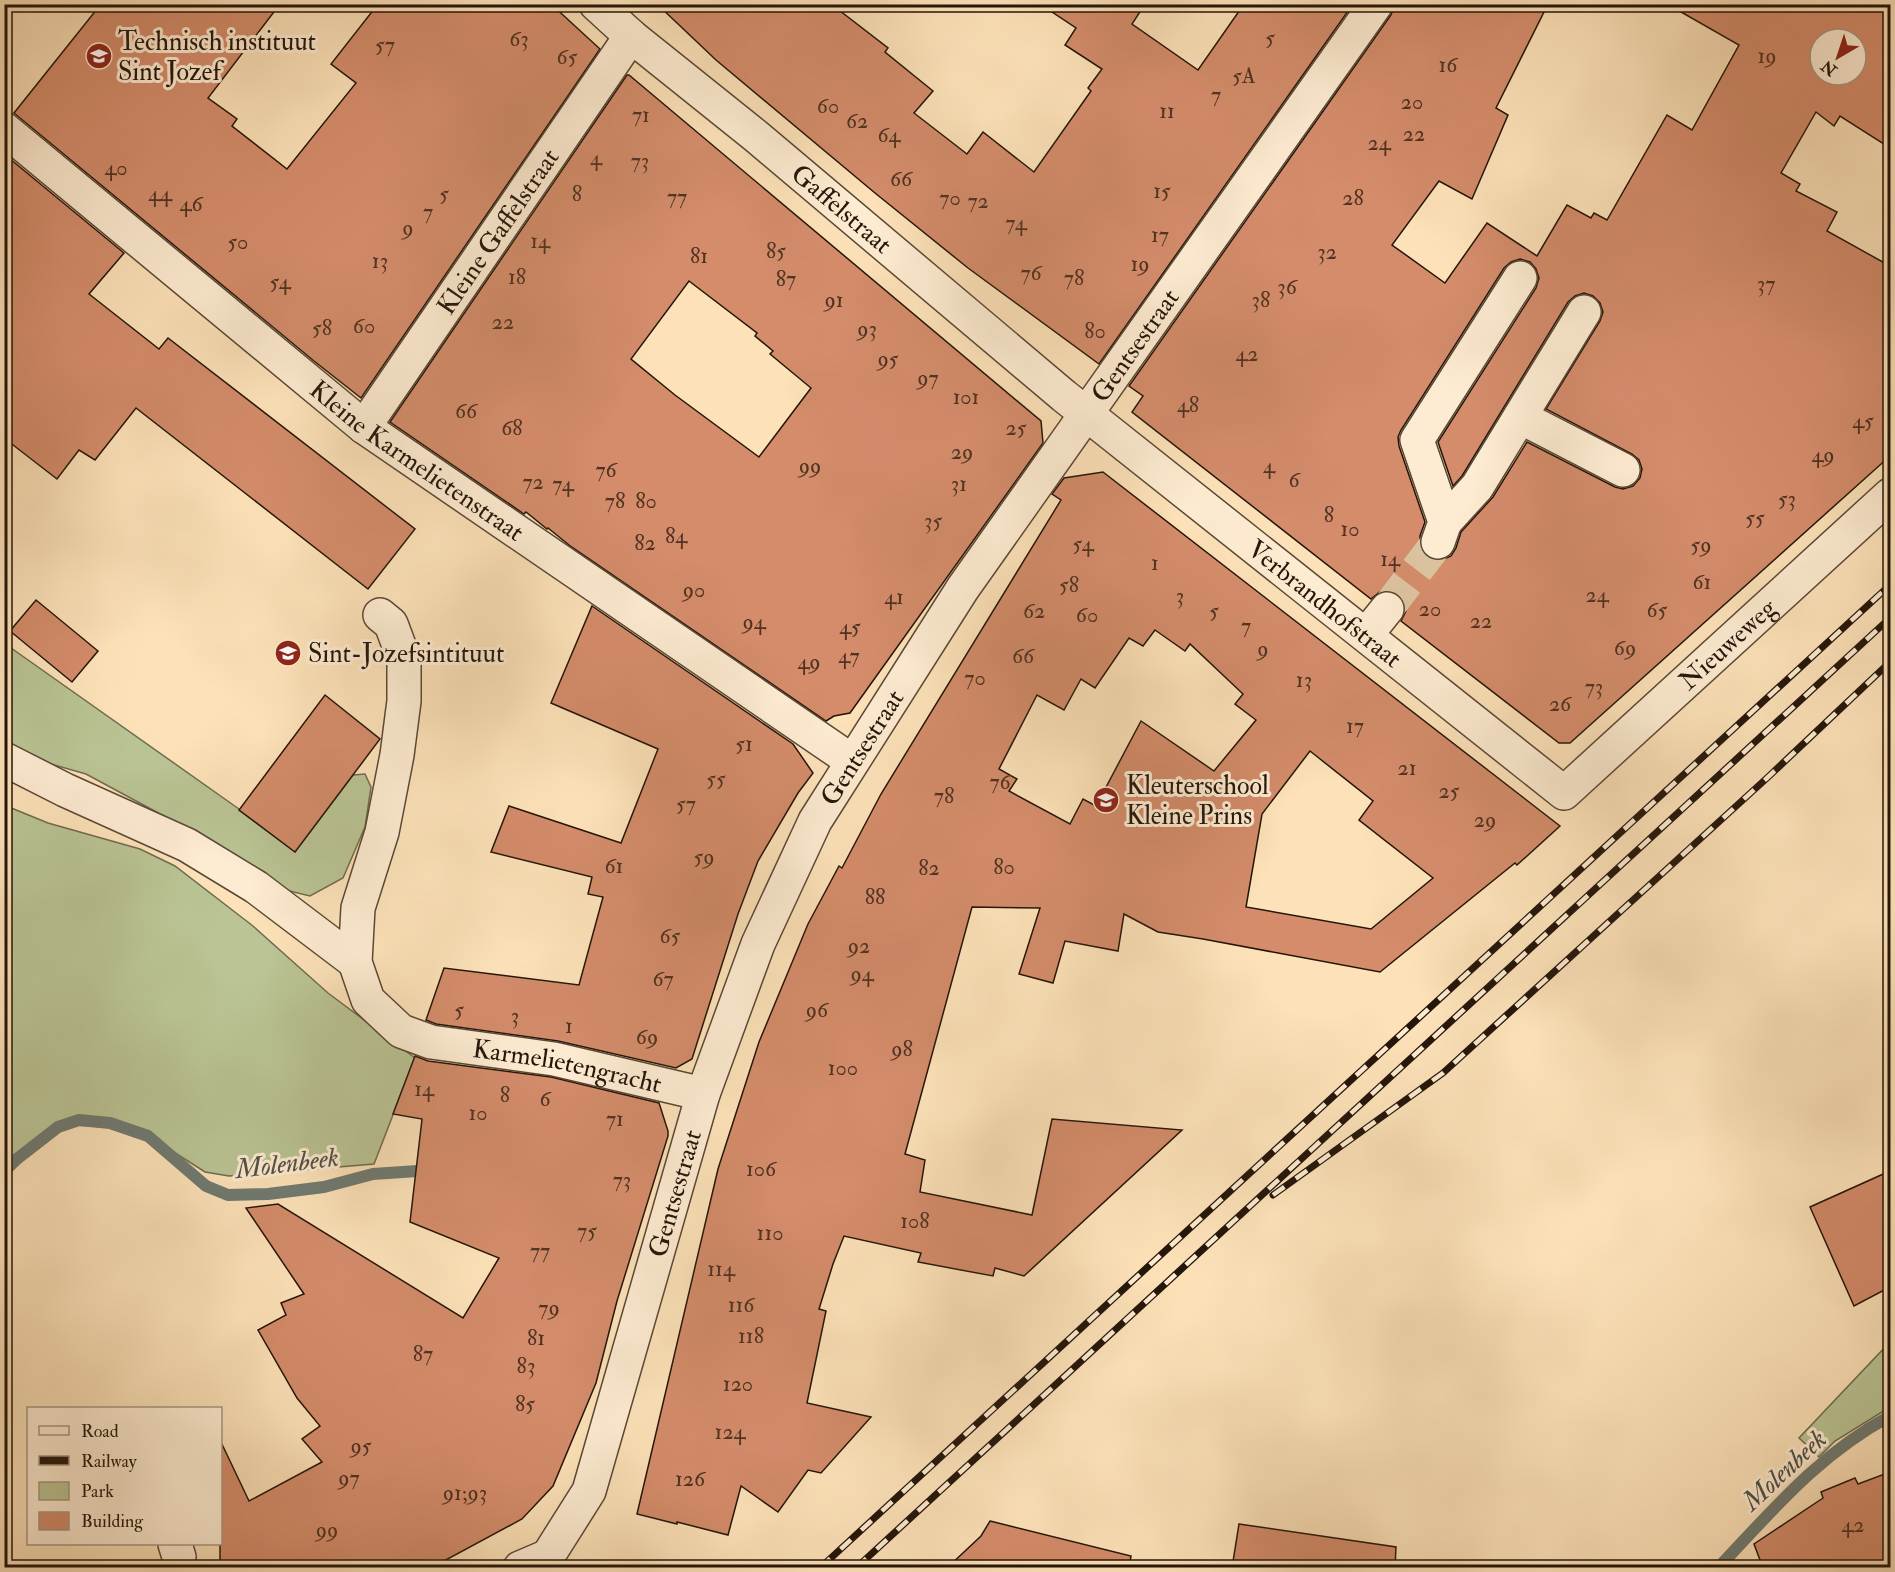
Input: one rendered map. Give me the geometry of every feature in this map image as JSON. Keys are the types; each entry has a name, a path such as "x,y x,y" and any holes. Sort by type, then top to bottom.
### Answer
{"street":[{"name":"Gaffelstraat","path":"596,4 631,36 757,137 1064,396 1087,412"},
{"name":"Gentsestraat","path":"546,1564 589,1491 703,1094 758,944 815,821 963,588 1376,4"},
{"name":"Kleine Gaffelstraat","path":"364,427 631,36"},
{"name":"Kleine Karmelietenstraat","path":"4,129 364,427 852,761"},
{"path":"1520,278 1417,440 1442,532 1477,487 1584,312"},
{"name":"Verbrandhofstraat","path":"1087,412 1564,793"},
{"path":"1520,417 1623,470"},
{"name":"Nieuweweg","path":"1564,793 1890,495"},
{"path":"1366,635 1387,609"},
{"path":"355,962 358,908 382,832 397,755 404,701 404,659 391,624 380,615"},
{"path":"4,759 65,790 187,845 256,887 355,962"},
{"name":"Karmelietengracht","path":"355,962 368,1000 400,1031 431,1042 554,1059 703,1094"}],"green space":[{"path":"4,643 239,809 295,852 353,775 365,774 371,787 365,827 343,878 310,896 277,888 175,822 86,774 5,751"},
{"path":"4,805 48,823 140,849 175,866 253,926 328,993 415,1058 374,1164 229,1176 205,1172 138,1129 59,1124 5,1178"},
{"path":"1890,1342 1890,1407 1835,1441 1819,1457 1799,1438"}],"building":[{"path":"101,4 280,4 208,98 237,119 232,126 287,169 356,83 331,64 378,4 551,4 600,49 361,398 14,113"},
{"path":"657,4 831,4 888,48 885,52 933,91 914,113 967,154 983,132 1034,172 1091,91 1088,88 1102,69 1065,45 1076,28 1040,4 1145,4 1132,24 1198,70 1244,4 1353,4 1099,364 968,268 875,193 716,60"},
{"path":"1395,4 1548,4 1496,108 1508,115 1472,199 1439,181 1392,245 1445,283 1487,223 1537,256 1567,205 1591,218 1594,213 1607,220 1667,115 1692,130 1739,45 1667,4 1890,4 1890,148 1840,116 1834,126 1816,112 1781,173 1800,184 1796,191 1837,212 1827,231 1890,266 1890,456 1570,743 1559,743 1401,621 1406,611 1404,602 1398,594 1389,590 1381,591 1371,599 1132,412 1143,396 1129,386 1391,15","holes":["1520,259 1530,262 1539,278 1536,288 1438,442 1453,486 1462,476 1568,302 1584,293 1593,296 1600,303 1603,312 1600,321 1546,409 1632,454 1639,460 1642,469 1640,478 1633,486 1623,489 1615,487 1527,442 1493,497 1461,532 1451,556 1442,560 1432,560 1424,555 1420,546 1420,536 1425,522 1398,437 1504,268"]},
{"path":"629,75 1041,421 1043,443 850,713 834,716 826,721 569,545 526,512 524,514 390,422","holes":["689,281 757,333 755,336 773,351 770,354 811,388 759,457 675,395 631,359"]},
{"path":"4,154 124,253 89,294 159,349 168,338 415,529 368,589 136,408 95,460 79,450 57,479 4,438"},
{"path":"1103,472 1560,826 1517,865 1515,863 1380,972 1158,932 1124,914 1118,951 1065,941 1053,983 1019,974 1040,908 972,907 905,1154 925,1160 920,1192 1032,1215 1052,1119 1182,1130 1024,1276 995,1268 993,1276 918,1262 921,1253 844,1236 819,1309 826,1311 807,1403 871,1417 821,1473 808,1470 778,1512 741,1486 728,1535 637,1514 718,1169 759,1042 808,924 839,866 842,868 881,794 1061,500 1052,494 1064,478","holes":["1155,630 1185,651 1190,644 1243,694 1235,704 1256,720 1214,771 1141,721 1096,806 1083,799 1070,824 1009,791 1017,779 999,769 1037,695 1064,710 1081,679 1095,688 1129,638 1143,646","1310,751 1373,801 1359,820 1433,878 1371,929 1246,907 1262,814"]},
{"path":"36,600 98,651 72,682 10,631"},
{"path":"592,606 793,744 813,773 798,793 758,861 738,914 692,1059 676,1068 558,1041 436,1024 426,1020 444,968 579,985 603,897 588,894 592,877 491,852 509,806 621,843 658,749 551,703"},
{"path":"325,695 380,739 295,852 239,810"},
{"path":"415,1056 428,1061 551,1077 659,1103 668,1136 617,1301 596,1383 553,1486 522,1519 431,1568 220,1568 222,1444 249,1501 322,1462 302,1439 320,1426 297,1398 258,1330 286,1315 281,1303 304,1294 246,1208 278,1204 463,1318 499,1258 410,1222 422,1119 393,1114"},
{"path":"1890,1171 1890,1287 1854,1306 1810,1207"},
{"path":"1890,1472 1890,1568 1763,1568 1754,1544 1823,1498 1821,1492 1855,1478 1858,1484"},
{"path":"990,1521 1131,1556 1129,1568 947,1568 981,1536"},
{"path":"1239,1524 1396,1547 1395,1568 1232,1568"}],"waterway":[{"name":"Molenbeek","path":"4,1169 58,1127 79,1120 110,1123 148,1136 206,1186 228,1195 268,1194 324,1187 373,1174 432,1170"},
{"name":"Molenbeek","path":"1718,1568 1818,1466 1864,1431 1890,1416"}],"tunnel":[{"path":"1387,609 1438,542"}],"railway":[{"path":"820,1568 1890,585"},
{"path":"856,1568 1890,618"},
{"path":"1273,1195 1443,1073 1767,778 1890,662"}],"place":[{"name":"Technisch instituut Sint Jozef","path":"99,56"},
{"name":"Sint-Jozefsintituut","path":"288,653"},
{"name":"Kleuterschool Kleine Prins","path":"1106,800"}]}
